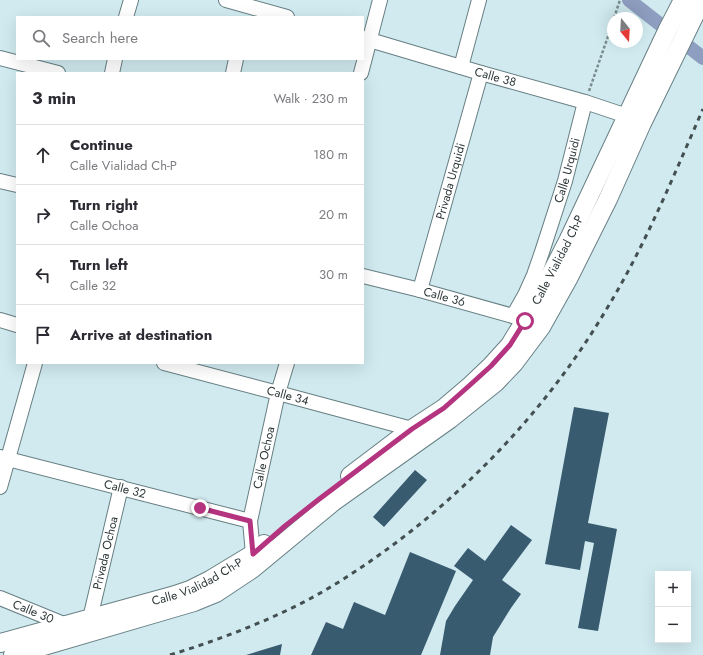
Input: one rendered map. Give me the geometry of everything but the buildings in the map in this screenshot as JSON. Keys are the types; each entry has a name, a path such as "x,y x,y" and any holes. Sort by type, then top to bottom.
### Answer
{"main road":[{"name":"Calle Vialidad Ch-P","path":"635,119 662,41 683,0"},
{"name":"Calle Vialidad Ch-P","path":"13,655 81,628 190,590 252,562 285,526 318,500 419,432 486,370 510,345 526,321 635,119 676,53 702,0"},
{"name":"Calle Vialidad Ch-P","path":"0,643 81,628"}],"street":[{"path":"126,16 131,0"},
{"path":"226,0 248,12 279,16"},
{"path":"364,53 366,39 380,0"},
{"path":"461,67 479,0"},
{"name":"Calle 38","path":"366,39 585,102 635,119"},
{"path":"0,58 54,72"},
{"path":"112,72 115,60"},
{"path":"233,72 236,60"},
{"path":"361,72 363,60"},
{"name":"Privada Urquidi","path":"420,290 481,73"},
{"name":"Calle Urquidi","path":"526,321 525,295 542,252 565,181 585,102"},
{"path":"0,181 16,185"},
{"name":"Calle 36","path":"364,276 420,290 526,321"},
{"path":"0,320 16,324"},
{"path":"0,487 4,458 35,364"},
{"name":"Calle 34","path":"168,364 419,432"},
{"name":"Calle Ochoa","path":"252,562 250,521 278,393 287,364"},
{"name":"Calle 32","path":"4,458 250,521"},
{"name":"Privada Ochoa","path":"81,628 121,487"},
{"name":"Calle 30","path":"0,598 81,628"}],"path":[{"path":"616,12 620,0"},
{"path":"585,102 607,39"}],"waterway":[{"path":"629,0 703,58"}],"railway":[{"path":"170,655 252,626 300,604 343,580 410,532 439,508 493,457 542,402 586,342 606,310 646,236 703,109"}],"route":[{"path":"200,508 250,521 253,554 318,500 412,429 444,408 491,366 510,345 525,321"}]}
